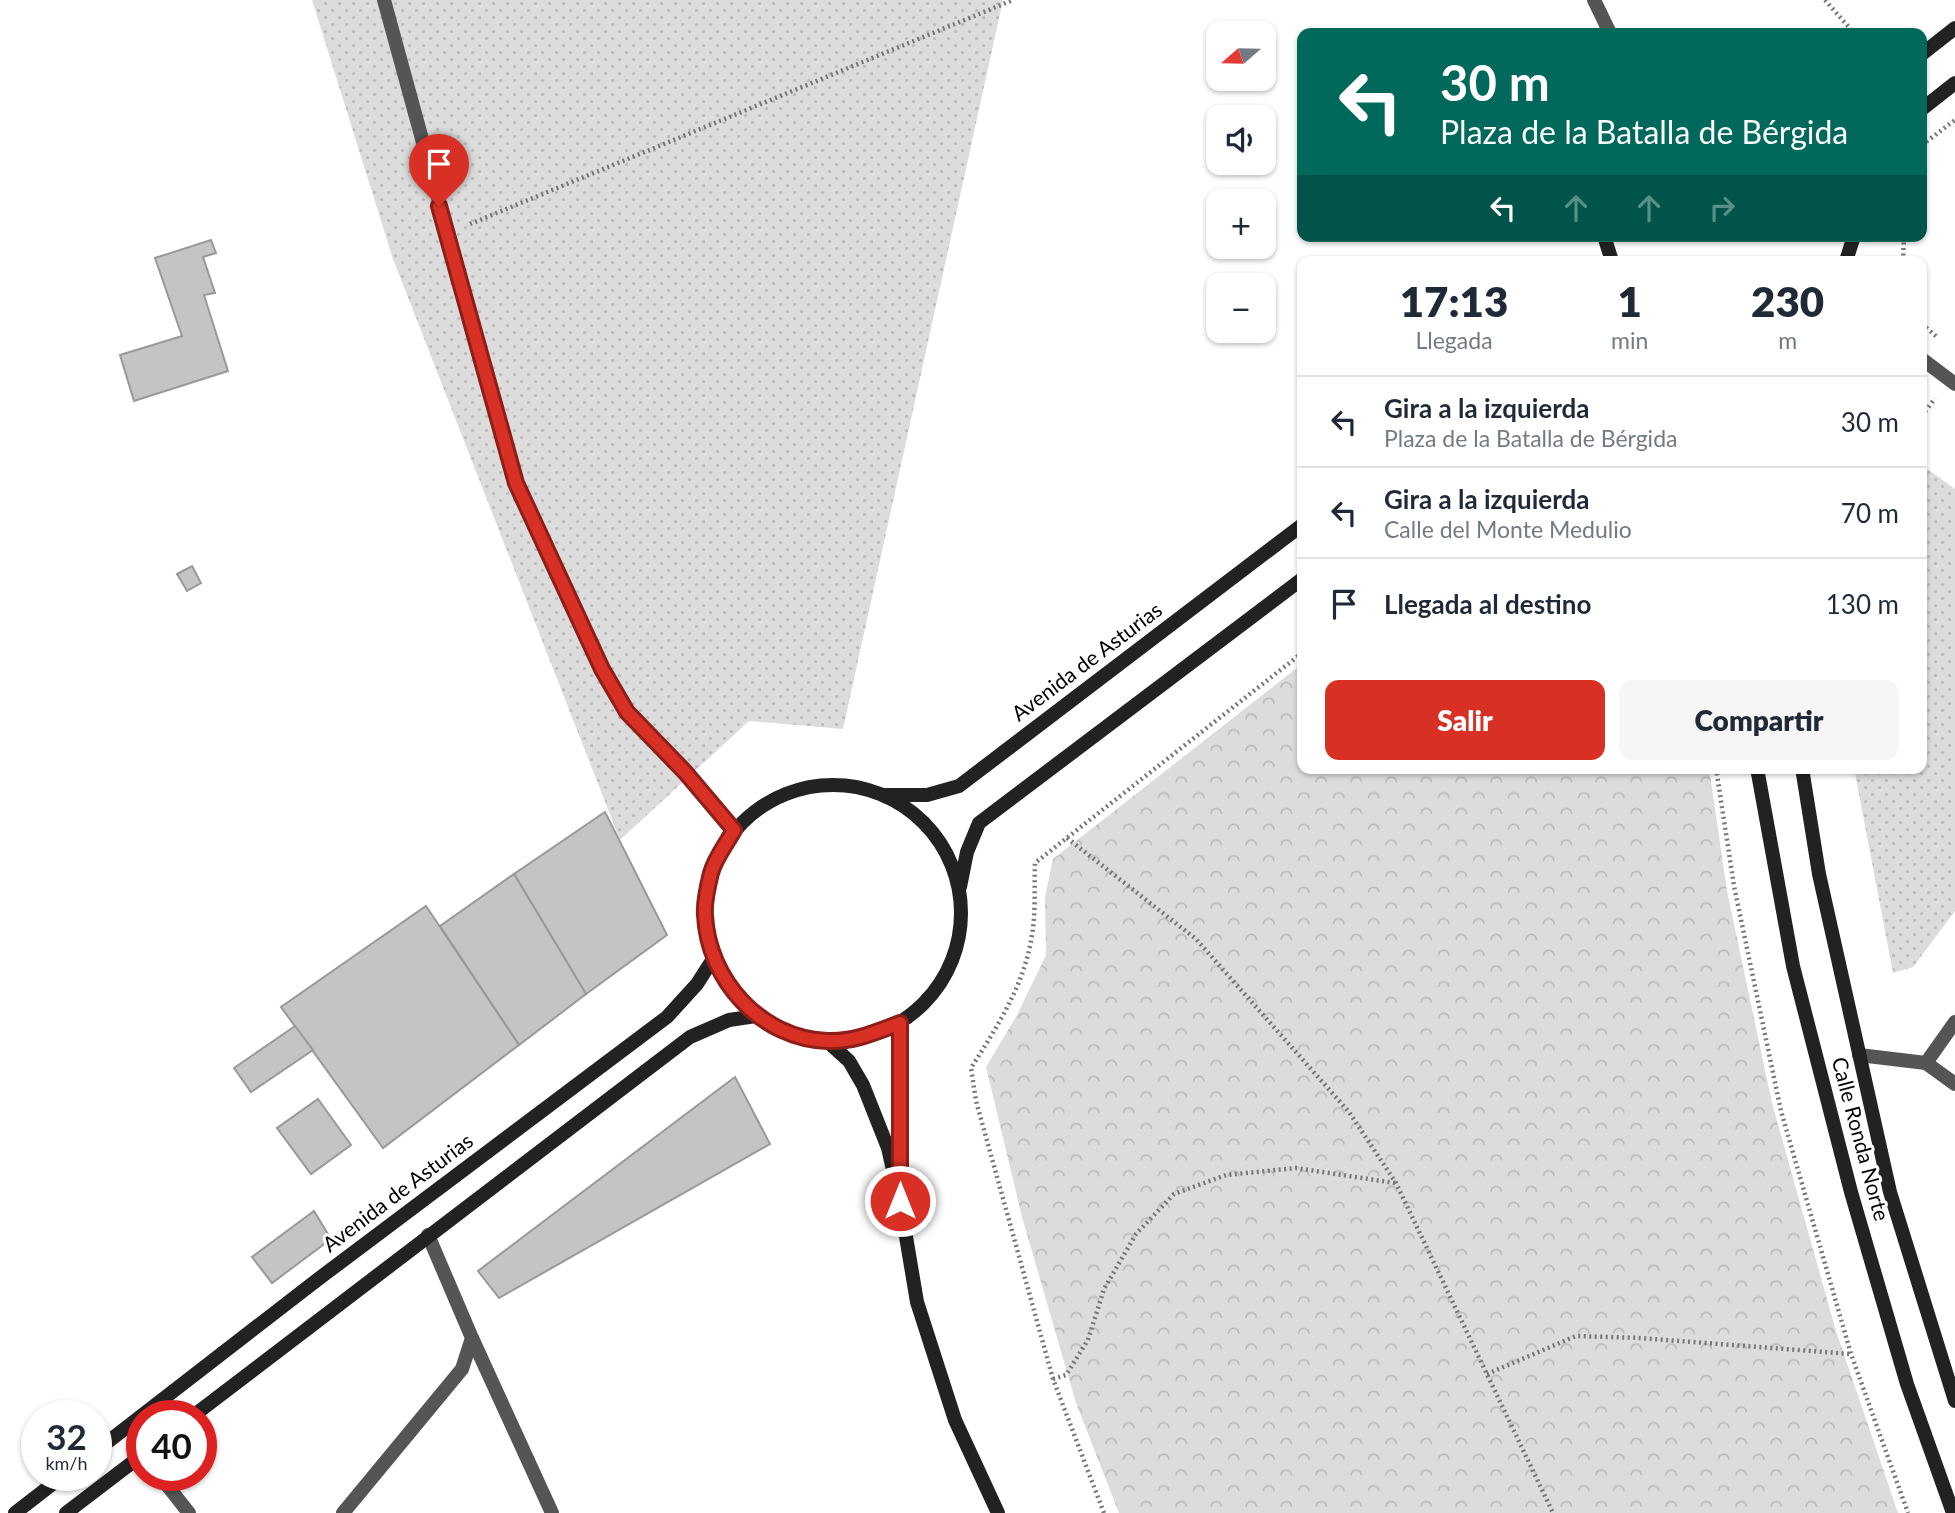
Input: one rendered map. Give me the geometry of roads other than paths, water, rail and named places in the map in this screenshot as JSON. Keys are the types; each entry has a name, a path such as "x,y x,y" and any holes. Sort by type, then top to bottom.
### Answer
{"main road":[{"path":"1927,50 1955,28"},
{"path":"1927,104 1955,83"},
{"name":"Avenida de Asturias","path":"884,795 928,796 959,786 1297,529"},
{"path":"960,892 950,862 934,834 912,811 884,795 845,785 803,788 765,803 734,830 712,870 705,914 713,959 731,990 756,1016 790,1034 827,1041 865,1037 900,1023 924,1004 942,980 955,953 961,923 960,892 967,852 979,823 1297,583"},
{"name":"Calle Ronda Norte","path":"1758,774 1793,966 1852,1192 1907,1384 1953,1513"},
{"name":"Calle Ronda Norte","path":"1803,774 1819,874 1890,1192 1955,1401"},
{"name":"Avenida de Asturias","path":"112,1439 317,1280 667,1017 697,984 713,959"},
{"path":"214,1400 690,1037 729,1020 756,1016"},
{"path":"900,1023 900,1201"},
{"path":"827,1041 849,1061 863,1085 888,1148 921,1315 955,1420 998,1513"},
{"path":"66,1513 126,1467"},
{"path":"15,1513 43,1491"}],"street":[{"path":"384,0 516,483 602,669 627,712 685,772 734,830"},
{"path":"1594,0 1608,28"},
{"path":"1927,363 1955,384"},
{"path":"1926,1063 1955,1022"},
{"path":"1859,1055 1926,1063 1955,1084"},
{"path":"428,1235 471,1338 552,1513"},
{"path":"343,1513 462,1369 471,1338"},
{"path":"172,1491 189,1513"}]}
